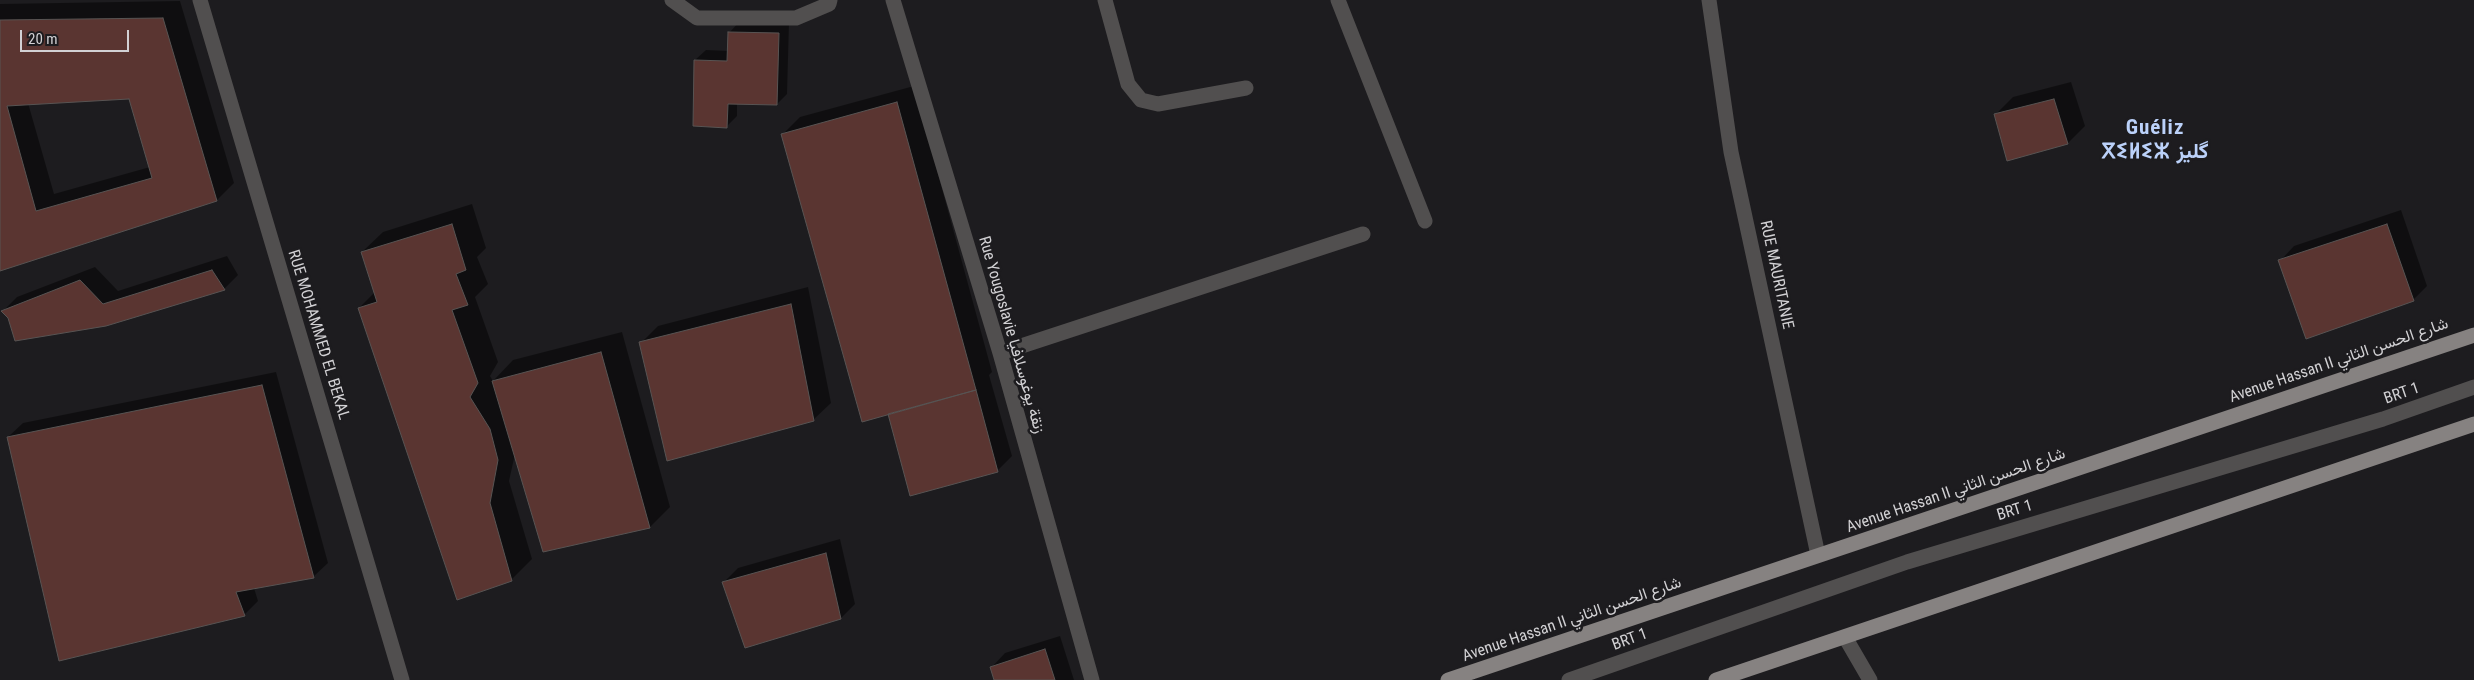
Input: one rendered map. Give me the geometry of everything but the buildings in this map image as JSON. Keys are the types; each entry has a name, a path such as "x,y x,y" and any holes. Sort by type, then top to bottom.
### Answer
{"main road":[{"name":"Avenue Hassan II شارع الحسن الثاني","path":"1448,680 2474,335"},
{"path":"1716,680 2474,424"}],"street":[{"name":"RUE MOHAMMED EL BEKAL","path":"200,0 402,680"},
{"path":"672,0 697,18 796,18 829,4 830,0"},
{"name":"Rue Yougoslavie زنقة يوغوسلافيا","path":"893,0 1000,353 1092,680"},
{"path":"1105,0 1128,84 1140,100 1158,104 1246,88"},
{"path":"1338,0 1425,220"},
{"name":"RUE MAURITANIE","path":"1709,0 1731,152 1818,555"},
{"path":"1000,353 1363,234"},
{"name":"BRT 1","path":"1570,680 1907,562 2383,419 2474,387"},
{"path":"1845,637 1870,680"}],"district":[{"name":"Guéliz ⴳⵉⵍⵉⵣ گليز","path":"2155,141"}]}
